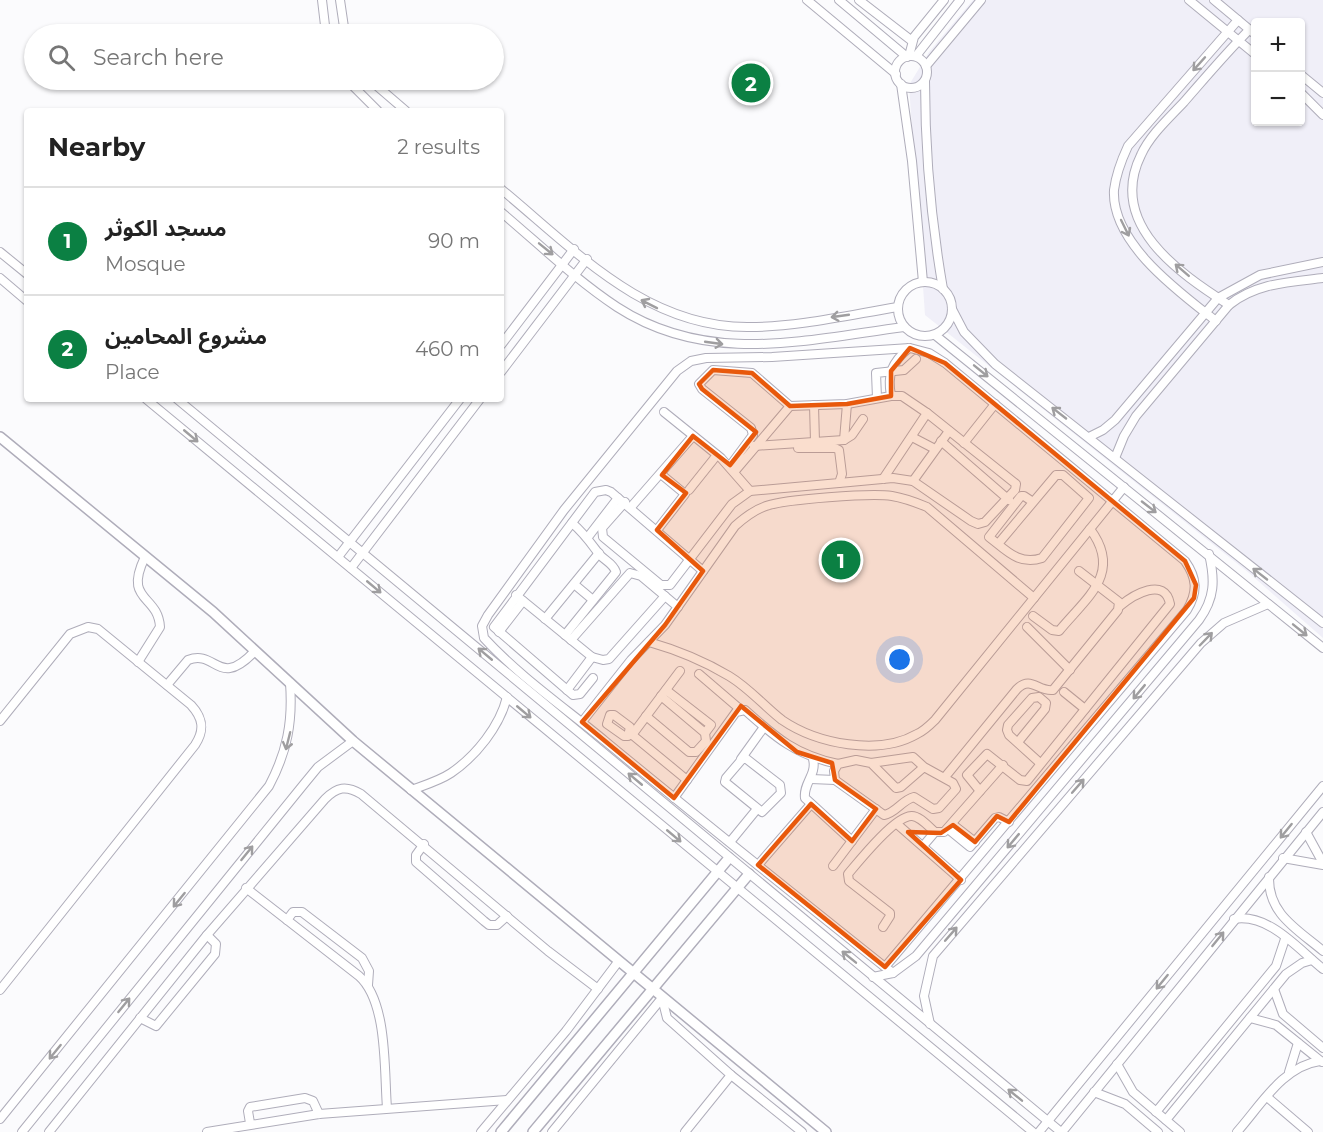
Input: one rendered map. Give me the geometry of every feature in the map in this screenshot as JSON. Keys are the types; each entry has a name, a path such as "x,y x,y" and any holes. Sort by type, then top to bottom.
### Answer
{"street":[{"path":"322,0 325,24"},
{"path":"340,0 344,24"},
{"path":"807,0 896,74 901,84 912,161 923,282"},
{"path":"839,0 926,66"},
{"path":"859,0 912,41"},
{"path":"911,56 912,41 944,0"},
{"path":"896,74 898,63 911,56 960,0"},
{"path":"981,0 926,66 925,81 925,130 934,234 943,289 964,332 979,349 1323,623"},
{"path":"1189,0 1251,51"},
{"path":"1214,0 1251,32"},
{"path":"1216,321 1145,259 1125,230 1114,193 1117,171 1128,146 1238,21"},
{"path":"1229,305 1160,251 1143,233 1134,209 1132,190 1134,174 1141,154 1160,129 1238,41 1251,34"},
{"path":"1305,78 1323,93"},
{"path":"901,84 916,87 925,81"},
{"path":"357,90 375,108"},
{"path":"382,90 403,108"},
{"path":"1305,97 1323,116"},
{"path":"504,191 627,291 652,306 680,317 715,325 766,327 898,308"},
{"path":"504,215 563,264 631,315 659,328 702,341 736,345 767,345 904,327 919,336 936,335 948,325 952,309"},
{"path":"504,341 574,249"},
{"path":"0,252 24,272"},
{"path":"504,368 587,260"},
{"path":"1089,437 1103,430 1114,420 1218,298 1260,275 1323,262"},
{"path":"0,278 24,298"},
{"path":"1115,458 1136,416 1229,305 1245,294 1263,287 1323,278"},
{"path":"904,327 898,308 903,293 915,284 923,282 943,289"},
{"path":"936,335 1323,648"},
{"path":"891,396 891,370 896,359 910,348"},
{"path":"885,967 961,880 1187,610 1194,598 1196,585 1192,572 1185,561 1114,500 945,363 929,353 910,348 831,354 706,358 691,362 677,371 564,510 482,626 484,638 674,798 892,973"},
{"path":"877,398 876,373 904,370 916,359"},
{"path":"625,502 602,528 603,537 661,585 670,585 732,504 750,491 903,478 913,481 978,524 985,522 1015,490 1016,484 927,413 902,396 847,404 790,406 752,373 712,370 703,377 699,384 702,389 751,428 753,435 732,469"},
{"path":"150,402 1033,1132"},
{"path":"181,402 1061,1132 1283,858 1323,812"},
{"path":"338,557 458,402"},
{"path":"351,568 478,402"},
{"path":"844,440 847,404"},
{"path":"964,442 995,404"},
{"path":"814,405 815,442"},
{"path":"732,469 790,406"},
{"path":"664,412 719,456 750,491"},
{"path":"883,479 927,413"},
{"path":"754,446 844,440 852,435 863,419"},
{"path":"913,481 949,430"},
{"path":"0,436 255,651 353,741 411,790 652,991 826,1132"},
{"path":"588,537 625,502 662,474 693,436"},
{"path":"912,437 935,449"},
{"path":"941,441 1014,505"},
{"path":"798,448 835,448 839,450 842,474 839,483"},
{"path":"659,532 719,456"},
{"path":"659,532 685,494 662,474"},
{"path":"998,544 1033,502 1056,474 1089,498 1042,558 1025,561 1017,559 988,537 1024,496 1033,502"},
{"path":"649,642 675,650 731,677 781,719 806,735 855,745 898,742 918,734 935,720 1124,487"},
{"path":"593,678 580,694 573,695 499,632 495,624 595,492 606,490 625,502 703,572"},
{"path":"582,722 631,660 678,607 735,526 749,514 766,506 784,502 889,496 909,499 927,507 1034,598"},
{"path":"568,637 593,600 616,572 614,566 599,554 588,537 572,523"},
{"path":"1033,616 1052,630 1059,631 1097,585 1103,573 1105,559 1100,543 1090,530"},
{"path":"545,619 599,554"},
{"path":"873,977 892,973 909,963 923,948 1200,620 1214,591 1214,574 1209,555"},
{"path":"138,662 160,627 157,615 138,587 139,571 145,557"},
{"path":"1079,571 1119,602 1120,606"},
{"path":"568,637 630,573 641,576 678,607"},
{"path":"574,584 593,600"},
{"path":"945,777 1023,683 1030,682 1053,690 1120,606 1135,593 1148,589 1163,591 1169,596 1170,604 1025,782 987,754 968,773 968,779 980,791"},
{"path":"516,595 592,657 603,660 609,658 665,596"},
{"path":"499,632 523,601"},
{"path":"931,1026 924,996 933,956 1201,643 1224,623 1268,604"},
{"path":"1027,627 1070,670"},
{"path":"0,721 70,634 79,629 98,629 199,713 202,724 201,735 0,990"},
{"path":"167,686 188,660 198,658 220,667 235,669 255,651"},
{"path":"567,690 592,657"},
{"path":"680,671 631,734 687,780"},
{"path":"699,674 741,710 745,710 764,728 797,752 813,759 838,764 856,760 870,763 909,756 917,758 924,767 945,777 956,789 939,808 933,808 917,798 910,798 888,815 836,780 811,779"},
{"path":"0,1119 269,786 282,762 290,737 292,710 290,683"},
{"path":"1064,692 1085,709"},
{"path":"646,716 693,753 706,741 705,733 711,725 663,693"},
{"path":"1018,742 1045,709 1046,703 1039,696 1032,698 1008,725 1009,735 1040,763"},
{"path":"411,790 453,772 488,735 503,714 507,697"},
{"path":"674,798 736,712 741,710"},
{"path":"741,759 748,758 780,785 781,793 765,811 757,809 725,782 741,759 764,728"},
{"path":"22,1132 304,784 326,760 353,741"},
{"path":"813,759 814,769 804,794 811,804 852,842"},
{"path":"870,763 892,786 901,787 910,798"},
{"path":"836,780 834,771 838,764"},
{"path":"883,927 890,913 849,881 847,876 882,834 912,816 934,832 941,833 950,827 1003,765"},
{"path":"901,787 924,767"},
{"path":"1038,1132 1323,786"},
{"path":"49,1132 246,888 325,800 340,788 351,788 362,794 598,989"},
{"path":"758,865 811,804"},
{"path":"730,842 757,809"},
{"path":"833,866 876,809"},
{"path":"950,827 970,847 995,818 999,817 1010,822"},
{"path":"897,824 961,880"},
{"path":"923,846 934,832"},
{"path":"1306,832 1323,864"},
{"path":"424,844 416,855 416,862 489,925 496,926 507,916"},
{"path":"501,1132 729,858"},
{"path":"1283,858 1323,864"},
{"path":"533,1132 749,874"},
{"path":"1269,877 1269,891 1279,915 1323,951"},
{"path":"246,888 368,985"},
{"path":"287,920 293,912 302,912 362,958 369,971 368,985 377,1006 387,1108"},
{"path":"1234,919 1258,919 1323,969"},
{"path":"140,1018 156,1026 214,954 216,944 207,935"},
{"path":"1156,1112 1276,966 1285,939"},
{"path":"923,948 933,956"},
{"path":"1166,1120 1286,974 1302,963 1312,960"},
{"path":"481,1132 566,1031 618,962"},
{"path":"1276,966 1286,974"},
{"path":"1274,989 1283,1014 1323,1048"},
{"path":"662,998 667,1018 731,1075 802,1132"},
{"path":"552,1132 662,998"},
{"path":"1250,1018 1276,1025 1322,1062"},
{"path":"1289,1072 1299,1043"},
{"path":"1237,1132 1289,1072 1309,1062 1322,1062"},
{"path":"1117,1064 1133,1092 1180,1132"},
{"path":"685,1132 731,1075"},
{"path":"1094,1092 1125,1104 1158,1132"},
{"path":"1267,1097 1308,1132"},
{"path":"260,1132 248,1111 250,1107 305,1098 313,1101 319,1114"},
{"path":"207,1132 254,1122 319,1114 507,1100"}],"highlighted area":[{"path":"910,348 945,363 1185,561 1196,585 1194,598 1009,822 997,816 975,842 953,825 941,833 908,832 961,880 885,967 758,865 811,804 852,841 876,809 835,780 832,763 797,752 741,706 674,798 582,722 665,625 703,571 657,530 686,493 662,475 693,436 730,465 756,432 702,389 699,384 713,370 752,373 790,406 847,404 891,396 891,371"}],"shaded area":[{"path":"973,0 1323,0 1323,638 1249,573 925,315 909,85 929,52"}],"place":[{"name":"مشروع المحامين","path":"751,83"},
{"name":"مسجد الكوثر","path":"841,560"}]}
